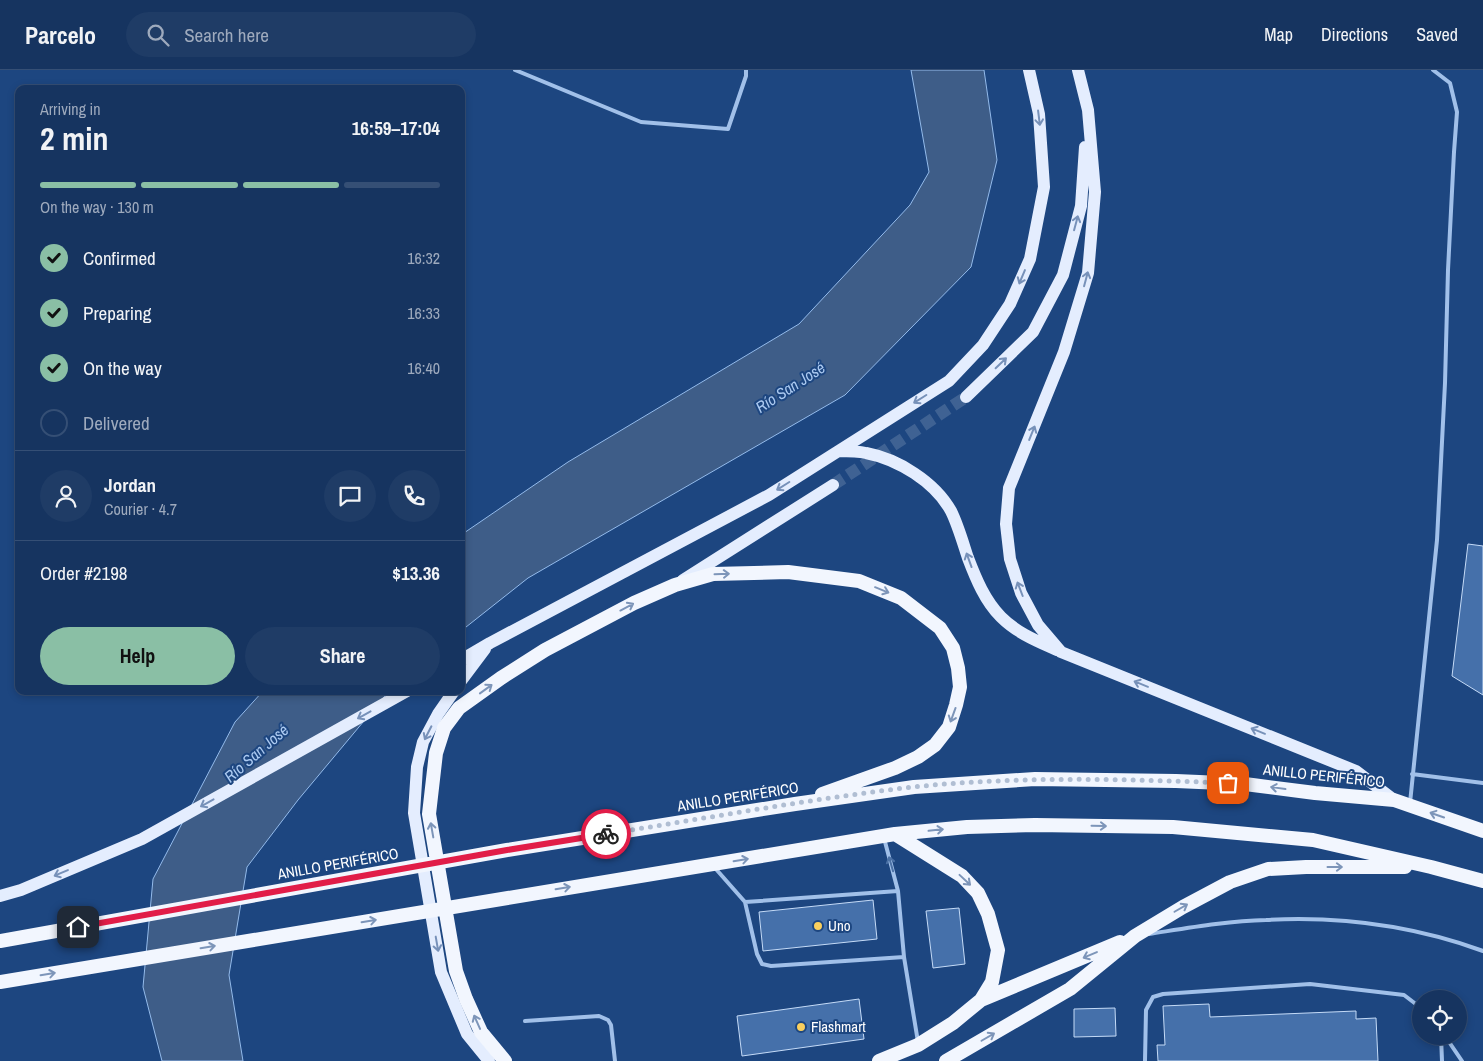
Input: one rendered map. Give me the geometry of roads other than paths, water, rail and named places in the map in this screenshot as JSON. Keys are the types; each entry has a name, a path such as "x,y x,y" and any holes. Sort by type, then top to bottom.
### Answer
{"highway":[{"path":"505,1061 481,1032 466,999 455,963 429,814 436,753 444,728 460,708 508,673 545,650 634,603 675,585 713,574 788,572 859,580 901,598 940,628 953,648 958,668 960,686 956,705 948,727 935,745 918,757 895,768 795,804"},
{"name":"ANILLO PERIFÉRICO","path":"0,941 507,850 914,787 1035,779 1245,784 1394,800 1483,831"},
{"path":"0,982 889,835 967,827 1026,825 1173,827 1313,840 1483,881"},
{"path":"889,835 962,876 978,893 988,914 998,950 992,982 981,1000"},
{"path":"946,1061 1070,989 1135,936 1230,882 1268,870 1306,867 1431,867"},
{"path":"879,1061 918,1044 953,1022 981,1000 1135,936"}],"main road":[{"path":"465,658 770,495 949,381 983,345 1010,304 1030,259 1044,187 1039,114 1029,70"},
{"path":"1061,652 1038,625 1021,593 1010,559 1006,524 1009,488 1064,352 1088,274 1095,192 1088,110 1078,70"},
{"path":"966,397 1033,332 1063,275 1081,206 1088,110"},
{"path":"839,451 866,453 891,460 915,473 935,490 951,512 974,574 985,597 1001,617 1022,633 1061,652 1356,771 1394,800"},
{"path":"675,585 834,486"},
{"path":"465,676 490,643"},
{"path":"0,896 22,890 142,839 400,695"},
{"path":"451,695 438,714 423,742 417,767 414,813 441,972 467,1034 489,1061"}],"lane":[{"path":"516,70 641,122 728,129 746,76 746,70"},
{"path":"1409,805 1437,540 1453,162 1457,112 1450,83 1432,70"},
{"path":"1412,774 1483,783"},
{"path":"889,835 898,891 904,958 918,1044"},
{"path":"712,864 746,902 757,954 762,964 771,966 904,958"},
{"path":"746,902 898,891"},
{"path":"1135,936 1207,925 1266,920 1310,919 1362,922 1401,929 1464,944 1483,951"},
{"path":"1145,1061 1146,1010 1152,998 1163,994 1310,984 1404,995 1412,1001"},
{"path":"525,1021 599,1016 608,1020 612,1025 615,1061"},
{"path":"1441,1045 1442,1061"},
{"path":"1452,1045 1462,1061"}],"water":[{"name":"Río San José","path":"911,70 984,70 997,160 971,267 845,395 528,578 465,628 465,532 568,462 799,324 910,205 929,172"},
{"name":"Río San José","path":"259,695 386,695 298,800 247,867 229,975 243,1061 162,1061 143,987 153,879 235,722"}],"tunnel":[{"path":"833,485 966,397"}],"place":[{"name":"Uno","path":"818,926"},
{"name":"Flashmart","path":"801,1027"}]}
